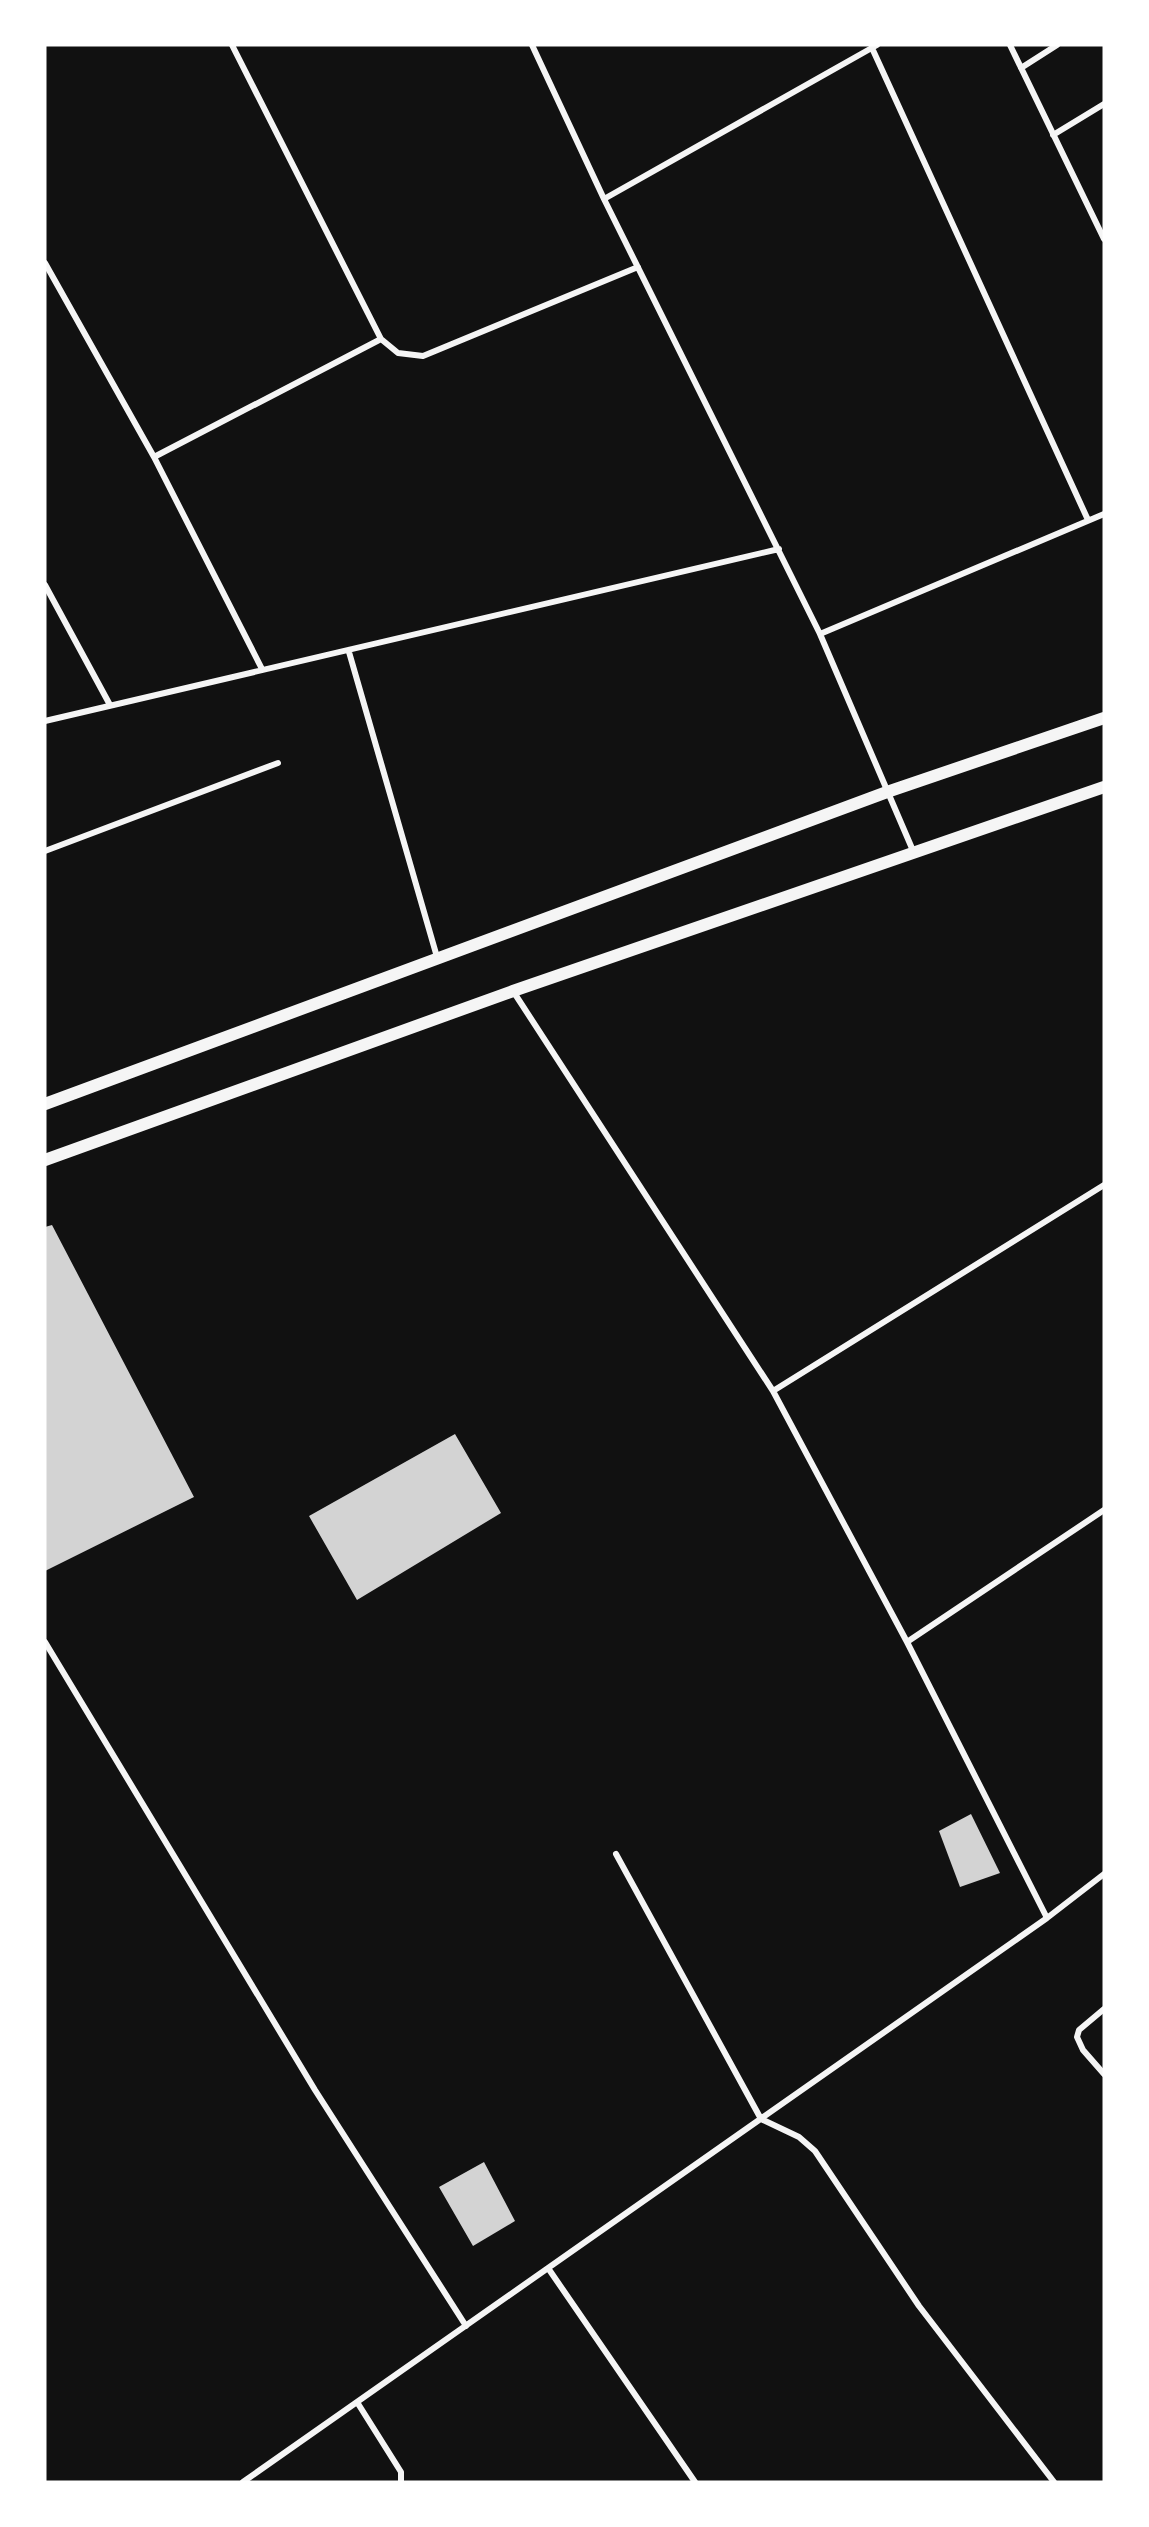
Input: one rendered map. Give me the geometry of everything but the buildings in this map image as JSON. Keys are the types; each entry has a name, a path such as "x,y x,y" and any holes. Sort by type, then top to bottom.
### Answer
{"main road":[{"path":"45,1104 887,792 1104,718"},
{"path":"45,1160 513,991 1104,787"}],"street":[{"path":"232,45 381,339 398,353 423,356 638,267"},
{"path":"532,45 604,199 820,634 914,853"},
{"path":"1010,45 1104,239"},
{"path":"1021,68 1057,45"},
{"path":"604,199 875,46 1088,520"},
{"path":"1053,135 1104,104"},
{"path":"45,263 154,457 262,669"},
{"path":"154,457 381,339"},
{"path":"820,634 1104,514"},
{"path":"45,721 262,669 349,652 779,549"},
{"path":"45,585 110,705"},
{"path":"349,652 437,957"},
{"path":"45,851 278,763"},
{"path":"513,991 773,1391 907,1642 1047,1918"},
{"path":"773,1391 1104,1185"},
{"path":"907,1642 1104,1510"},
{"path":"45,1642 315,2090 466,2326"},
{"path":"616,1854 761,2119 792,2132 815,2151 919,2306 1054,2482"},
{"path":"243,2482 1047,1918 1104,1874"},
{"path":"1104,2009 1079,2030 1077,2037 1083,2050 1104,2074"},
{"path":"548,2268 695,2482"},
{"path":"357,2402 401,2472 401,2482"}]}
